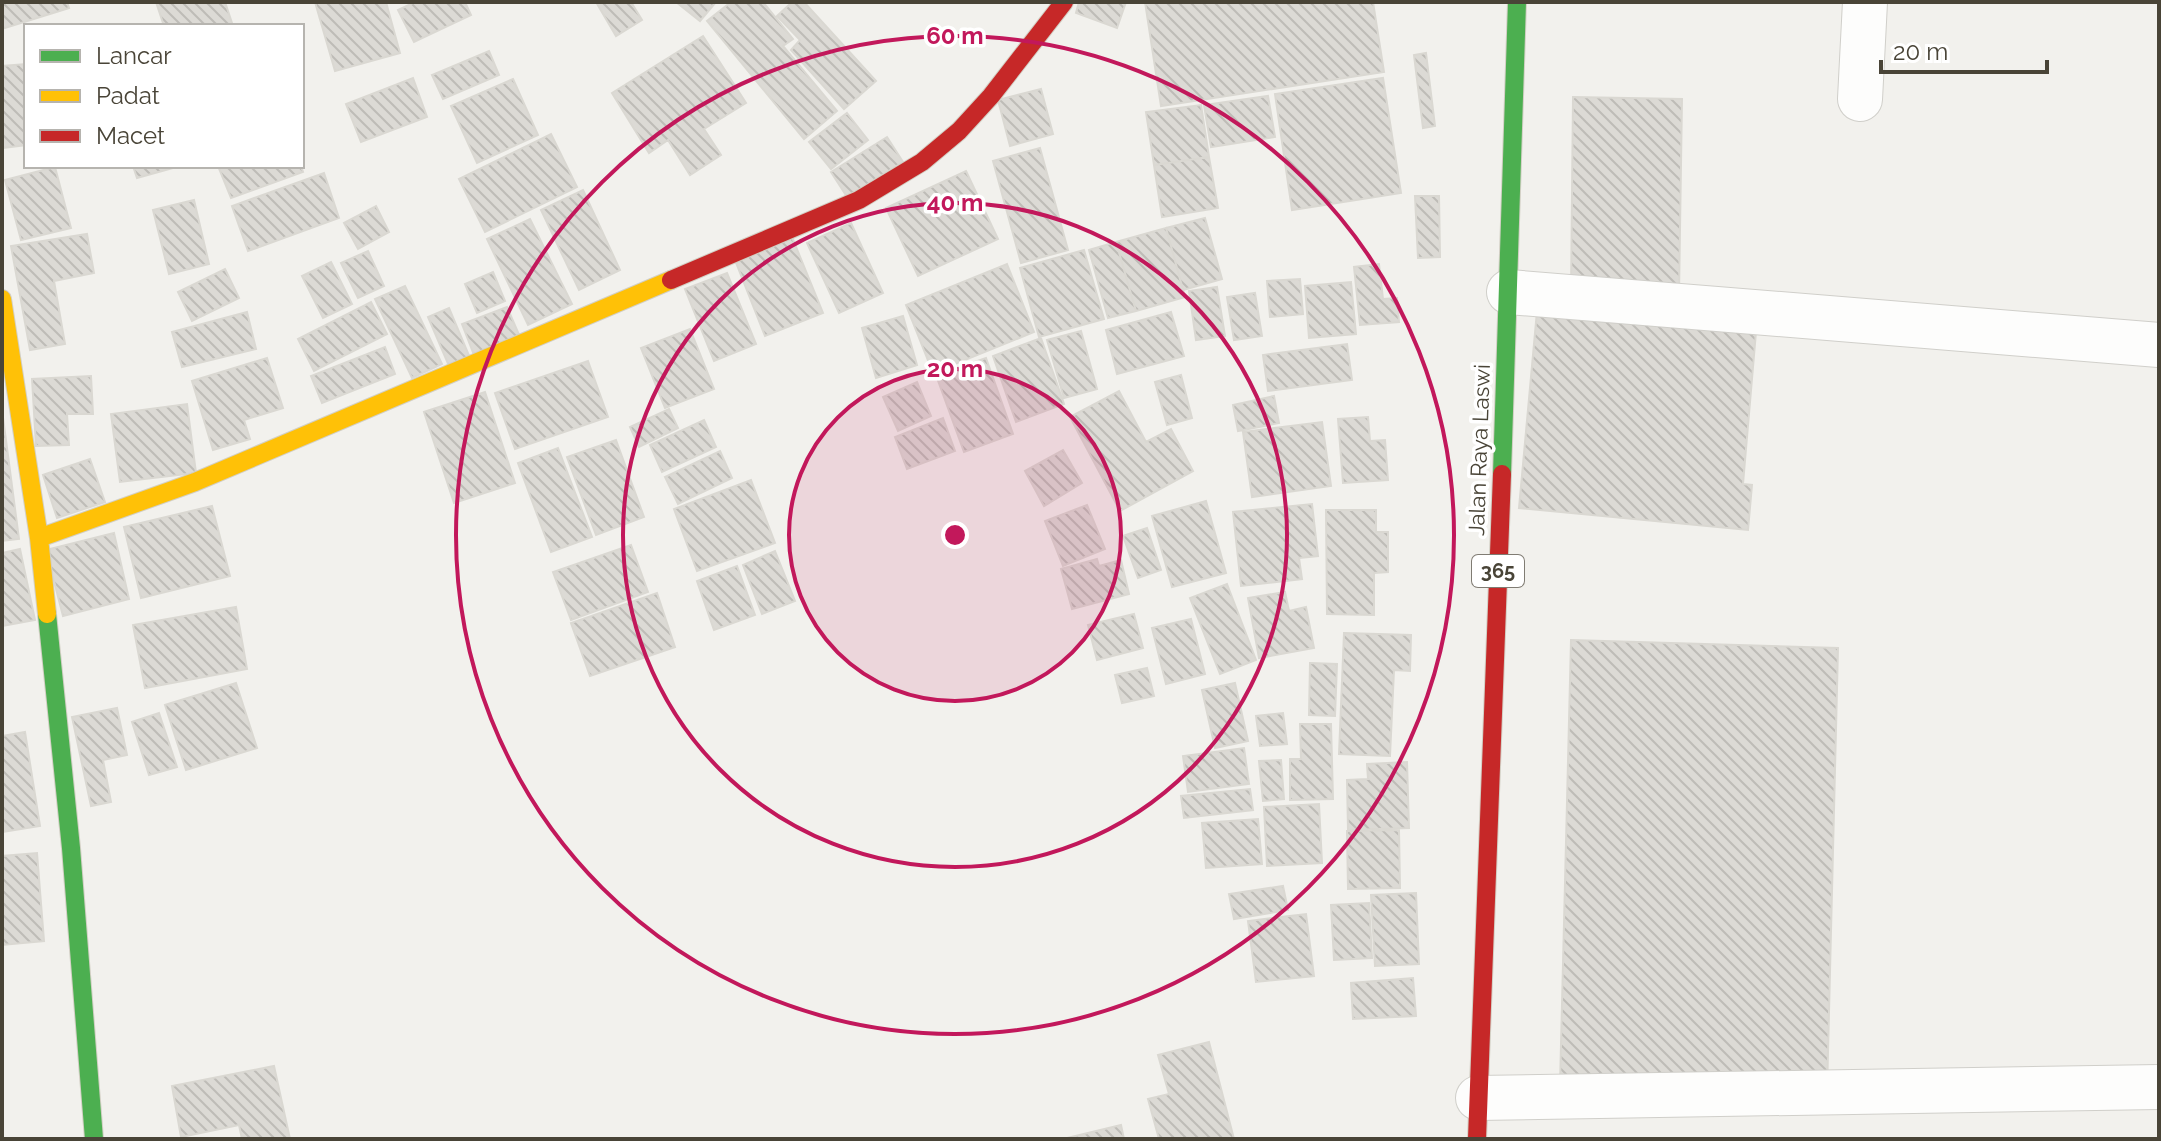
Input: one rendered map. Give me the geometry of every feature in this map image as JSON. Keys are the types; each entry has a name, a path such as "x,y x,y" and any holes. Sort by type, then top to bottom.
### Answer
{"street":[{"path":"39,538 195,482 859,200 902,176 966,124 1064,2"},
{"name":"Jalan Raya Laswi","path":"1478,1118 1517,2"},
{"path":"1860,99 1865,2"},
{"path":"1509,292 2159,345"},
{"path":"2,299 39,538 71,848 94,1139"},
{"path":"1478,1118 2159,1087"}],"building":[{"path":"2,2 67,2 69,8 2,29"},
{"path":"156,2 225,2 232,24 163,24"},
{"path":"315,2 386,2 400,53 335,71"},
{"path":"415,2 465,2 471,15 414,42 398,10"},
{"path":"596,2 631,2 642,20 616,36"},
{"path":"676,2 716,2 700,21"},
{"path":"731,2 763,2 793,39 783,46 837,111 804,139 707,21"},
{"path":"792,2 804,2 876,81 844,109 791,50 800,40 777,16"},
{"path":"1079,2 1126,2 1117,28 1076,13"},
{"path":"1145,2 1373,2 1384,72 1161,106"},
{"path":"703,36 746,103 704,129 721,155 690,175 668,140 649,153 612,93"},
{"path":"489,51 499,75 443,99 432,75"},
{"path":"1426,53 1435,126 1423,128 1414,55"},
{"path":"24,64 24,145 2,148 2,66"},
{"path":"413,78 427,117 361,142 346,104"},
{"path":"1383,78 1401,193 1292,210 1275,94"},
{"path":"513,79 538,135 477,163 451,106"},
{"path":"1041,89 1053,134 1010,146 998,100"},
{"path":"1268,96 1275,137 1211,147 1204,105"},
{"path":"1573,97 1682,99 1679,295 1571,293"},
{"path":"1201,105 1209,157 1154,165 1146,112"},
{"path":"847,113 868,140 831,169 809,142"},
{"path":"551,134 577,187 485,232 459,179"},
{"path":"887,137 903,162 847,197 831,172"},
{"path":"1040,148 1068,250 1021,263 993,161"},
{"path":"1209,157 1218,208 1162,217 1154,165"},
{"path":"55,168 71,228 21,240 5,180"},
{"path":"134,168 173,168 137,178"},
{"path":"219,168 302,168 303,172 231,198"},
{"path":"966,171 998,239 918,276 886,208"},
{"path":"324,173 339,218 248,251 232,206"},
{"path":"583,190 620,270 579,290 541,210"},
{"path":"1415,196 1439,196 1440,257 1418,258"},
{"path":"194,200 209,264 169,274 153,210"},
{"path":"376,206 389,232 358,249 344,223"},
{"path":"1205,218 1222,279 1183,290 1166,228"},
{"path":"530,219 572,304 528,325 487,239"},
{"path":"851,223 883,293 839,313 807,243"},
{"path":"1166,228 1185,297 1136,311 1116,242"},
{"path":"87,234 94,273 54,281 65,344 30,350 11,246"},
{"path":"792,237 823,313 765,336 735,260"},
{"path":"1116,242 1136,311 1108,318 1089,250"},
{"path":"1084,250 1104,319 1039,337 1020,268"},
{"path":"368,251 384,286 358,298 341,263"},
{"path":"331,262 352,304 323,318 302,276"},
{"path":"1007,264 1034,332 933,373 906,305"},
{"path":"1379,264 1383,299 1397,298 1399,322 1360,325 1354,267"},
{"path":"225,269 239,298 192,321 178,292"},
{"path":"493,272 505,301 477,313 465,284"},
{"path":"727,273 756,344 714,361 685,289"},
{"path":"1300,279 1303,314 1270,317 1267,281"},
{"path":"1351,282 1356,334 1309,338 1305,286"},
{"path":"405,286 442,364 412,378 375,299"},
{"path":"1217,287 1225,336 1196,340 1189,291"},
{"path":"1255,293 1262,336 1234,340 1227,297"},
{"path":"371,302 387,334 314,371 298,339"},
{"path":"507,307 520,337 474,355 462,324"},
{"path":"449,308 470,358 449,366 428,317"},
{"path":"1537,311 1756,332 1743,484 1752,485 1748,530 1519,508"},
{"path":"247,312 256,349 182,367 172,332"},
{"path":"1171,312 1184,356 1117,374 1106,330"},
{"path":"903,316 917,365 876,378 862,328"},
{"path":"690,329 714,389 665,408 641,348"},
{"path":"1081,331 1097,389 1064,398 1047,340"},
{"path":"1041,338 1064,404 1016,422 993,356"},
{"path":"1347,344 1352,380 1268,391 1263,355"},
{"path":"385,347 395,374 322,403 311,376"},
{"path":"267,358 283,408 244,420 250,439 213,450 192,381"},
{"path":"986,358 1013,434 964,452 936,375"},
{"path":"588,361 608,417 515,449 495,393"},
{"path":"1181,375 1192,418 1167,425 1155,382"},
{"path":"91,376 93,414 67,414 69,445 36,446 32,379"},
{"path":"917,382 931,416 898,431 883,397"},
{"path":"1119,391 1146,442 1171,429 1193,471 1120,511 1070,417"},
{"path":"485,392 515,483 454,503 424,412"},
{"path":"1274,396 1279,423 1238,431 1233,405"},
{"path":"187,404 196,473 120,482 111,414"},
{"path":"669,409 678,428 639,447 630,427"},
{"path":"2,410 19,539 2,541"},
{"path":"1368,417 1370,441 1385,440 1388,480 1343,483 1338,419"},
{"path":"943,418 955,451 907,469 895,437"},
{"path":"704,420 716,447 662,472 650,445"},
{"path":"1322,422 1331,486 1252,497 1243,432"},
{"path":"616,440 644,517 596,535 567,457"},
{"path":"558,448 592,537 551,552 518,463"},
{"path":"1063,450 1082,483 1044,506 1025,471"},
{"path":"720,451 732,478 678,504 665,477"},
{"path":"90,459 105,502 57,518 43,475"},
{"path":"751,480 775,543 697,571 674,509"},
{"path":"1206,501 1226,573 1172,587 1152,516"},
{"path":"1312,504 1318,556 1299,558 1302,579 1241,586 1233,512"},
{"path":"1087,505 1105,549 1063,566 1045,521"},
{"path":"212,506 230,576 141,598 124,527"},
{"path":"1326,510 1376,510 1376,532 1388,532 1388,572 1374,573 1374,615 1327,614"},
{"path":"1147,528 1161,570 1138,578 1123,536"},
{"path":"114,533 129,599 63,616 46,550"},
{"path":"631,545 648,592 571,620 553,572"},
{"path":"20,549 35,620 2,626 2,553"},
{"path":"775,551 795,601 762,614 743,565"},
{"path":"1097,559 1099,566 1121,560 1129,594 1072,609 1061,569"},
{"path":"737,566 755,615 714,630 697,581"},
{"path":"1227,584 1256,660 1220,674 1190,598"},
{"path":"1285,592 1289,611 1306,607 1314,648 1259,658 1248,598"},
{"path":"657,593 675,647 590,676 571,623"},
{"path":"236,607 247,669 145,688 133,625"},
{"path":"1134,614 1143,648 1097,660 1088,625"},
{"path":"1191,619 1205,674 1166,684 1152,628"},
{"path":"1344,633 1411,635 1410,671 1394,670 1390,756 1339,754"},
{"path":"1571,640 1838,648 1827,1093 1560,1085"},
{"path":"1310,663 1337,664 1335,716 1309,715"},
{"path":"1147,668 1154,696 1122,703 1115,675"},
{"path":"236,683 257,748 186,770 165,705"},
{"path":"1235,683 1248,741 1215,748 1202,690"},
{"path":"117,708 127,755 103,760 111,802 91,806 72,717"},
{"path":"159,713 177,767 149,775 132,722"},
{"path":"1283,713 1287,744 1260,746 1256,716"},
{"path":"1300,724 1331,724 1333,799 1290,800 1290,759 1301,759"},
{"path":"25,732 40,826 2,832 2,736"},
{"path":"1244,748 1249,784 1188,792 1183,756"},
{"path":"1281,760 1284,799 1263,801 1259,761"},
{"path":"1407,762 1409,828 1348,830 1347,780 1368,779 1367,764"},
{"path":"1250,789 1253,810 1184,818 1181,796"},
{"path":"1319,804 1322,863 1267,866 1264,807"},
{"path":"1258,819 1262,864 1206,868 1202,823"},
{"path":"1399,830 1400,888 1348,889 1347,831"},
{"path":"37,853 44,941 2,945 2,856"},
{"path":"1283,886 1288,910 1234,919 1229,894"},
{"path":"1416,893 1419,964 1375,966 1371,895"},
{"path":"1369,903 1372,958 1334,960 1331,905"},
{"path":"1306,914 1314,976 1256,982 1248,921"},
{"path":"1413,978 1416,1016 1353,1019 1351,983"},
{"path":"1209,1042 1234,1139 1159,1139 1148,1099 1169,1094 1158,1055"},
{"path":"274,1066 290,1139 242,1139 239,1125 181,1137 172,1086"},
{"path":"1121,1125 1124,1139 1063,1139"}],"traffic: fast":[{"path":"1502,474 1517,2"},
{"path":"47,614 71,848 94,1139"}],"traffic: slow":[{"path":"39,538 195,482 671,280"},
{"path":"2,299 39,538 47,614"}],"traffic: jam":[{"path":"671,280 859,200 922,162 959,131 991,96 1064,2"},
{"path":"1477,1139 1502,474"}]}
